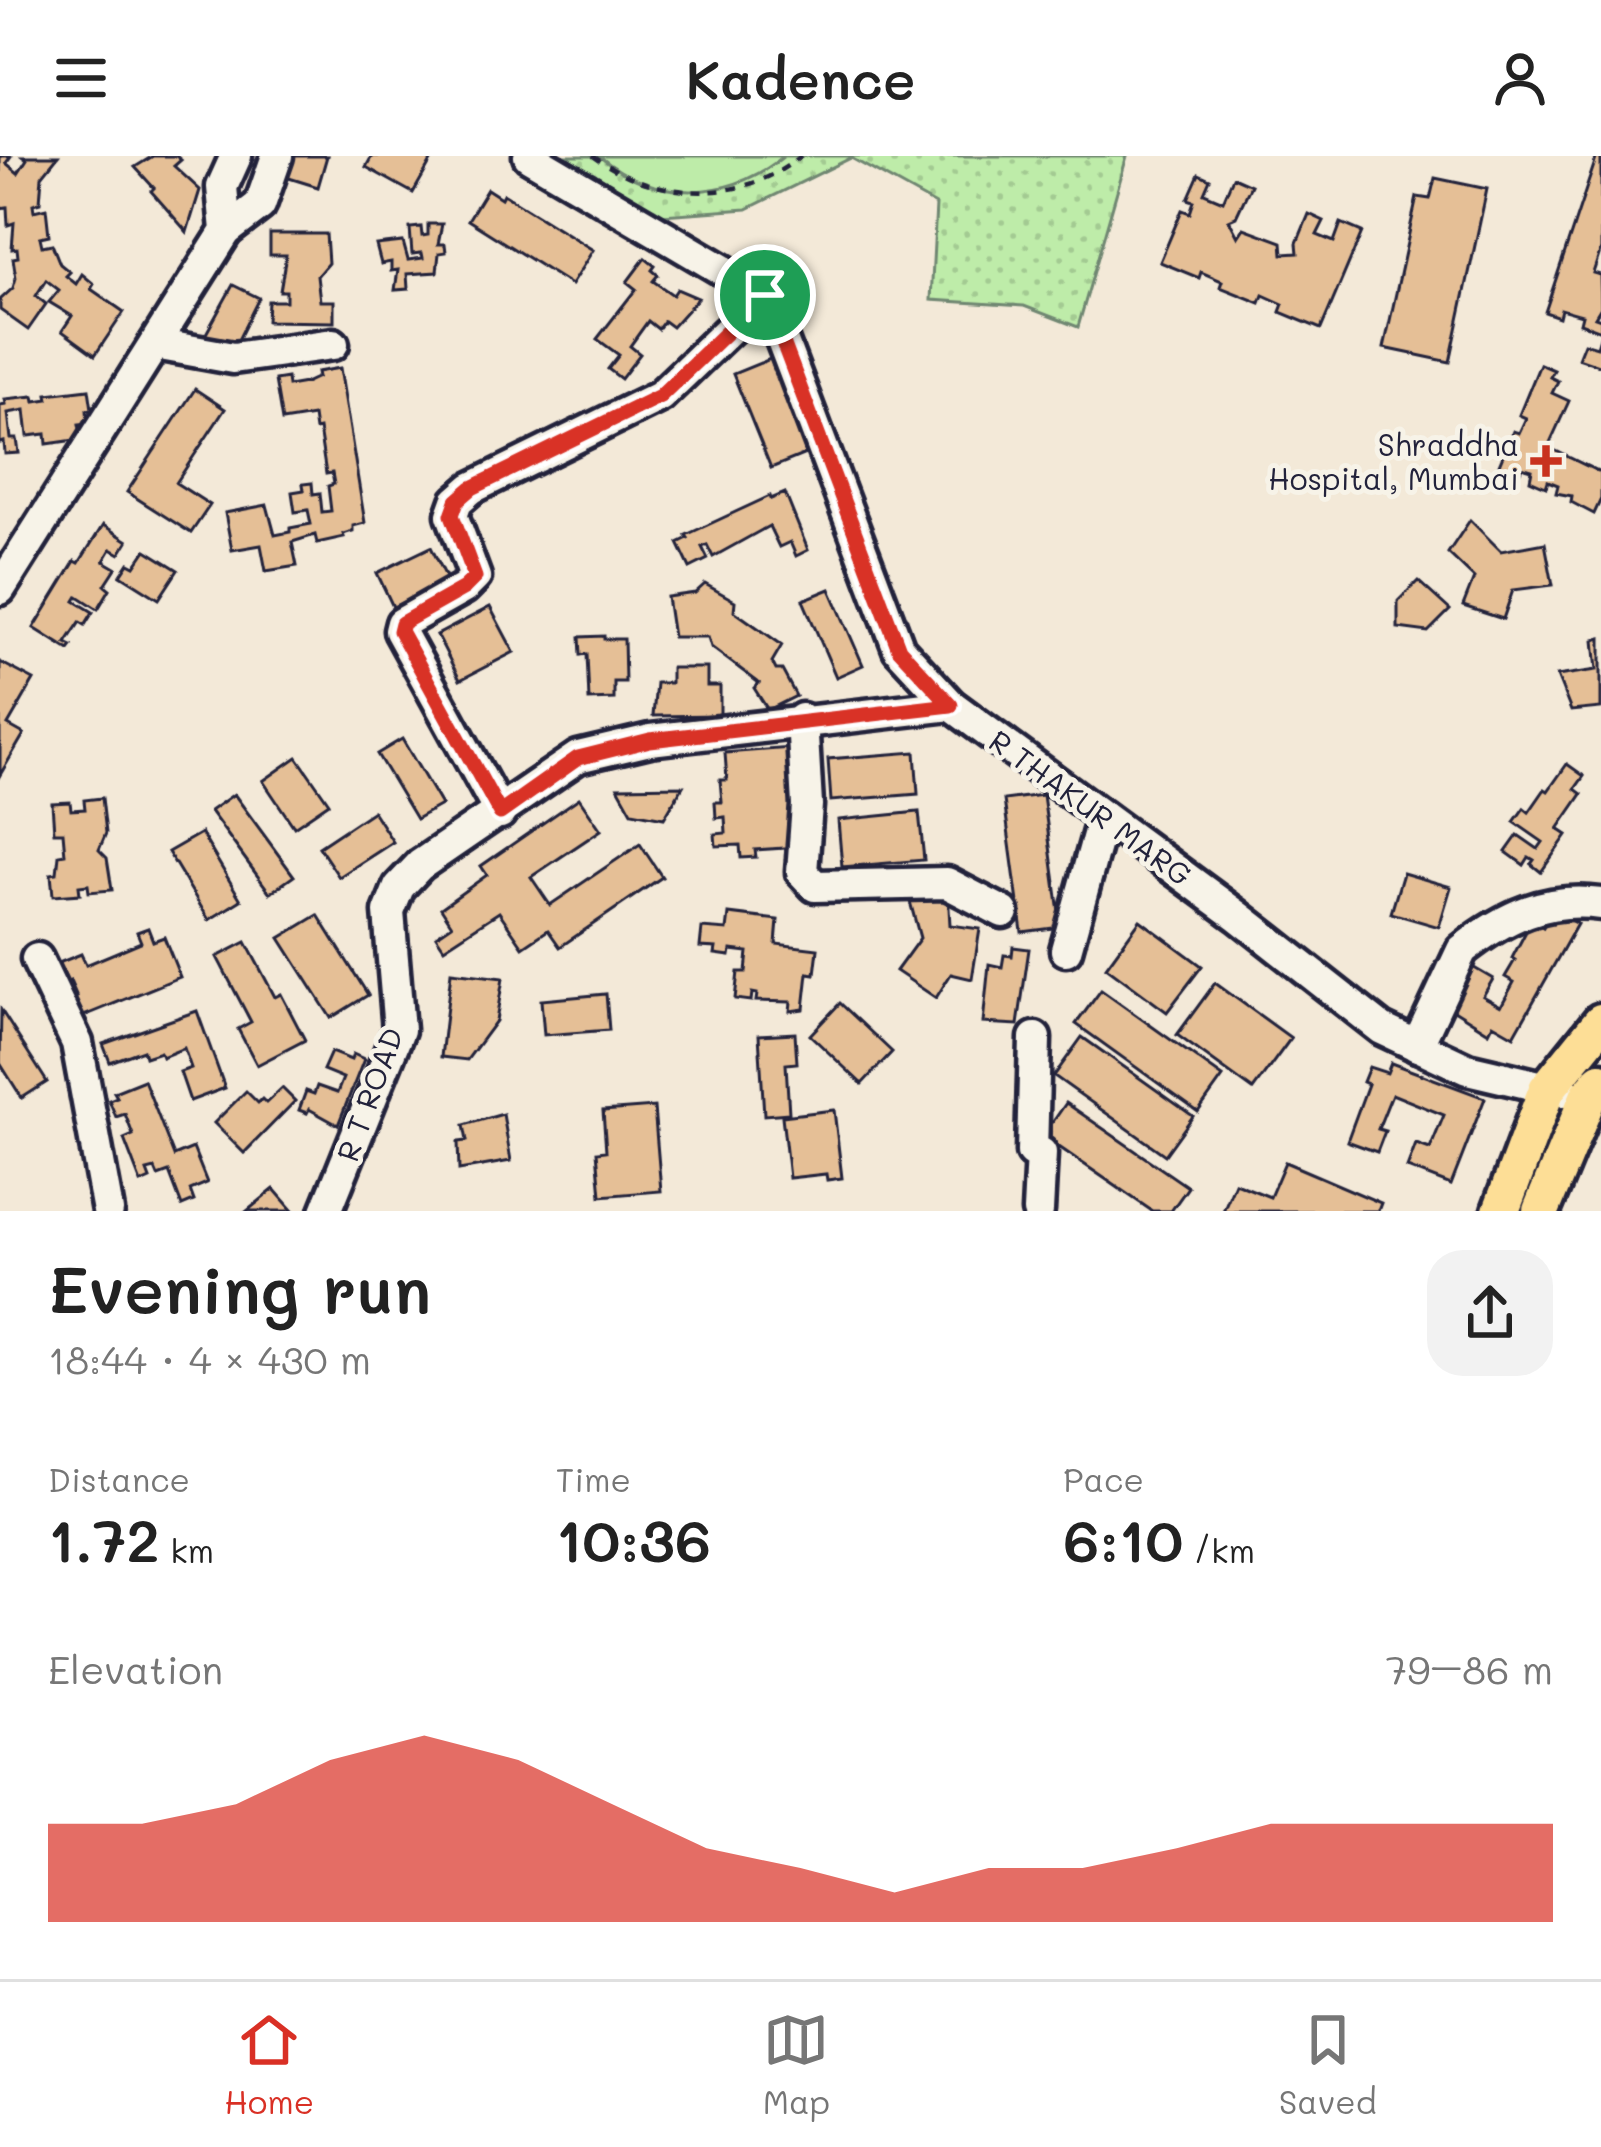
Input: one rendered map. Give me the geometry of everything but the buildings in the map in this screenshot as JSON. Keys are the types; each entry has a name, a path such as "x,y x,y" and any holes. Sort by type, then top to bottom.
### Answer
{"main road":[{"path":"1501,1211 1547,1089 1601,1022"},
{"path":"1541,1211 1597,1091"}],"street":[{"path":"226,231 222,188 236,156"},
{"path":"0,589 226,231 260,205 277,156"},
{"path":"500,813 400,631 402,623 475,577 452,515 457,501 472,488 660,396 765,295 529,156"},
{"name":"R THAKUR MARG","path":"765,295 899,649 951,705 1238,916 1382,1029 1467,1070 1547,1089 1597,1091"},
{"path":"155,344 233,358 333,344"},
{"path":"951,705 802,719 807,805 802,872 815,886 947,883 1003,912"},
{"name":"R T ROAD","path":"326,1211 399,1030 389,912 399,887 420,865 578,758 650,740 802,719"},
{"path":"1066,950 1103,817"},
{"path":"1417,1046 1462,950 1474,940 1541,904 1574,900 1601,904"},
{"path":"37,959 77,1043 108,1211"},
{"path":"1035,1038 1032,1152 1041,1153 1038,1211"}],"path":[{"path":"593,156 612,169 681,193 740,189 779,173 800,156"}],"green space":[{"path":"564,156 1127,156 1078,327 1024,306 931,300 936,205 851,158 747,209 662,215"},
{"path":"599,156 784,156 739,182 692,191 644,182"}],"place":[{"name":"Shraddha Hospital, Mumbai","path":"1546,461"}],"route":[{"path":"765,295 899,649 951,705 650,740 578,758 500,813 400,631 402,623 475,577 452,515 457,501 472,488 660,396 765,295"}]}
